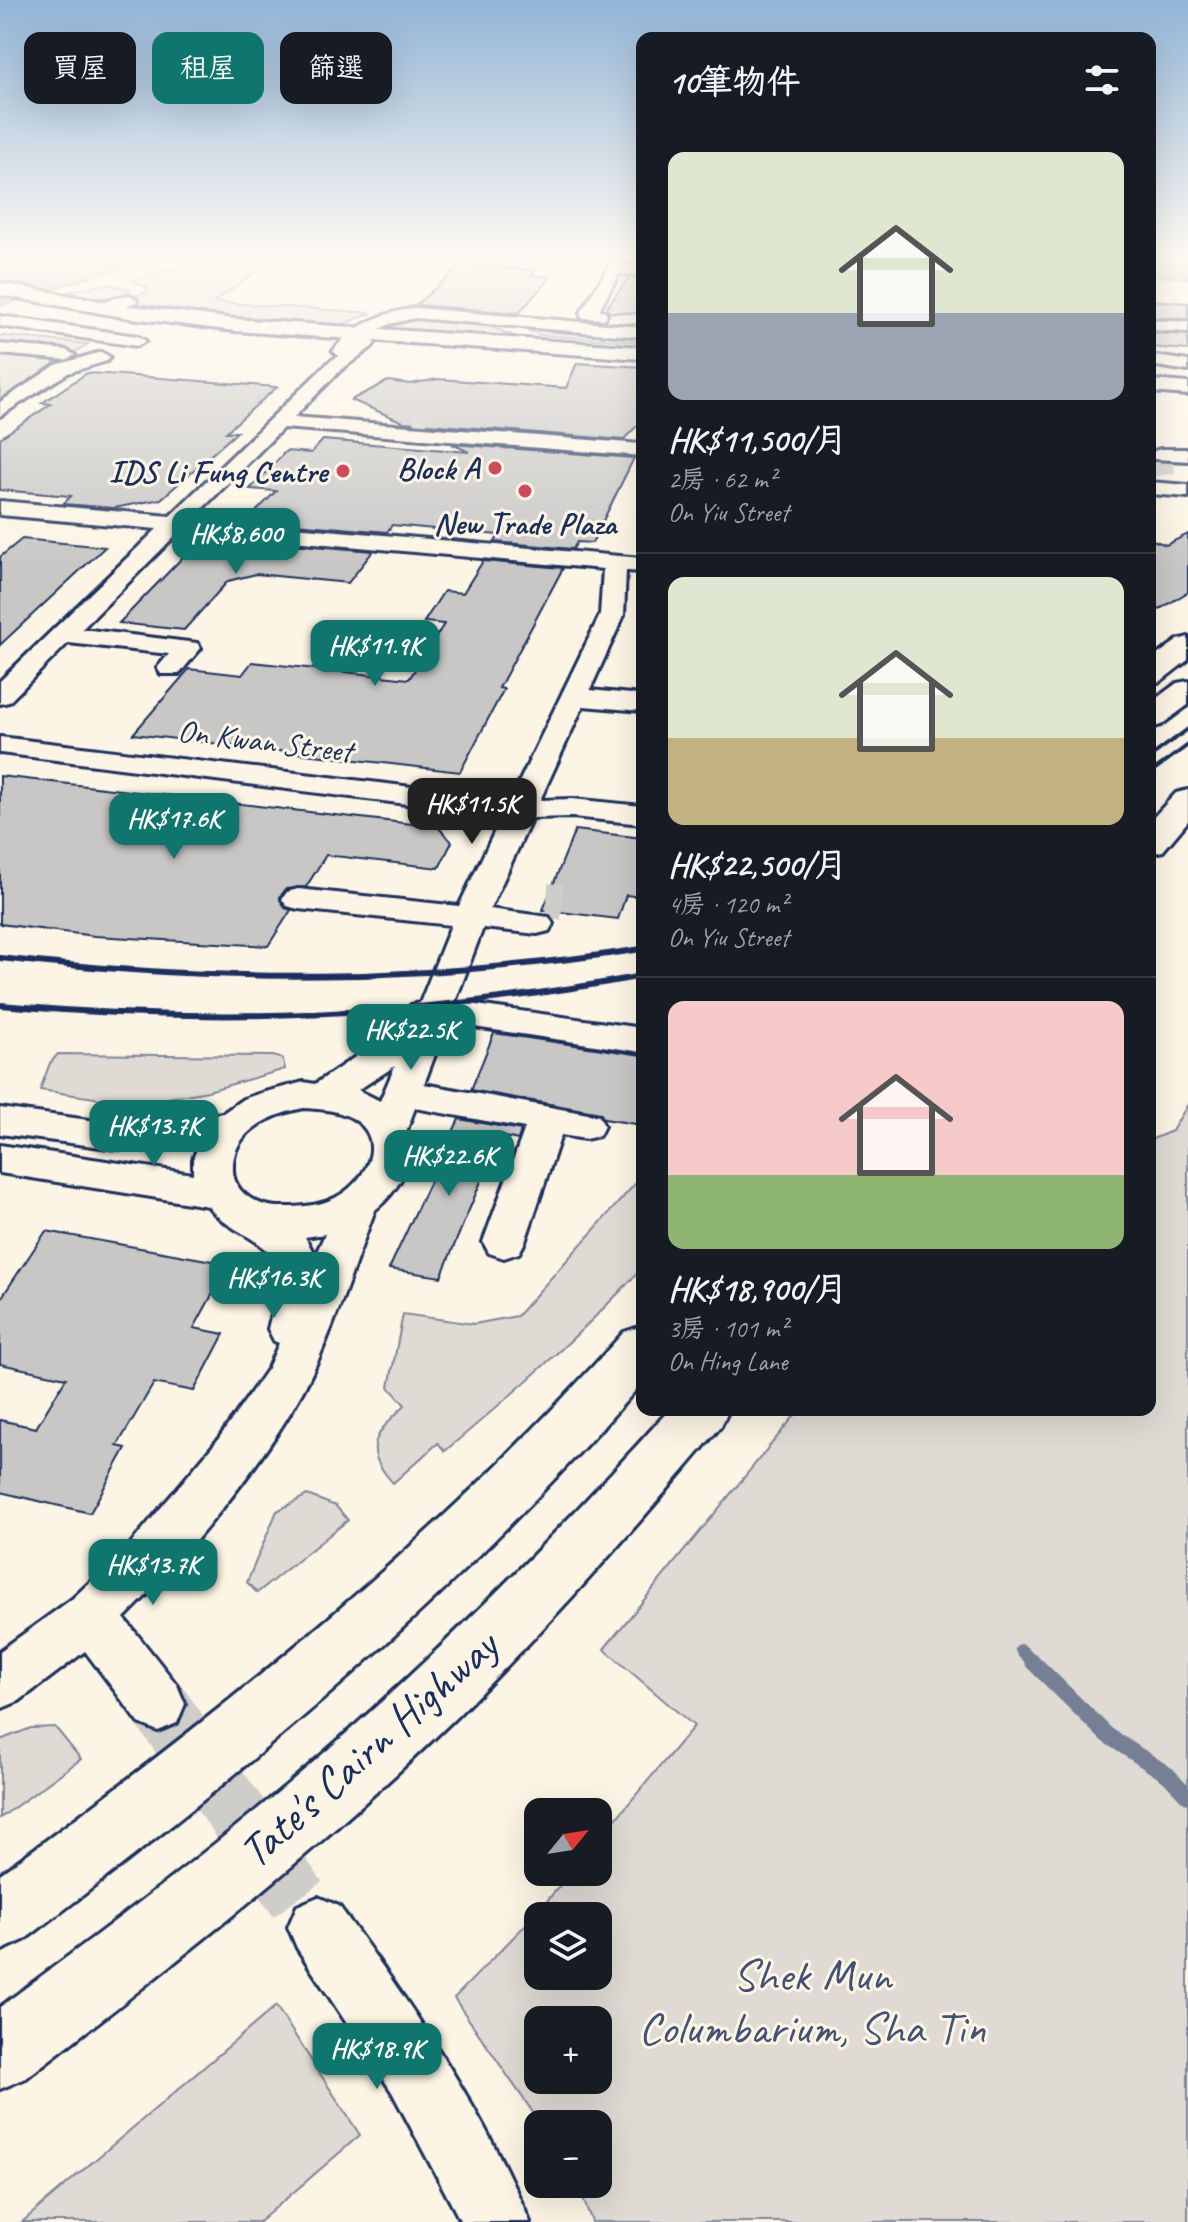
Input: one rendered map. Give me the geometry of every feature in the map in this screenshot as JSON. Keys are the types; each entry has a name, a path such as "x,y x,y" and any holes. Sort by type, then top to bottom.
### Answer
{"main road":[{"path":"1156,395 1188,389"},
{"path":"1156,395 1188,400"},
{"path":"1156,670 1188,646"},
{"path":"1156,714 1188,690"},
{"path":"1156,836 1186,803"},
{"path":"0,1916 128,1821 334,1652 542,1455 636,1353"},
{"name":"Tate's Cairn Highway","path":"0,2052 150,1940 325,1795 507,1623 620,1505 697,1416"}],"street":[{"path":"0,410 62,369 86,362"},
{"path":"0,696 338,362"},
{"path":"363,362 368,368"},
{"path":"1161,362 1188,366"},
{"path":"280,422 408,426 602,440 636,448"},
{"path":"1188,455 1160,477 1188,491"},
{"path":"0,508 636,565"},
{"path":"342,565 364,539"},
{"path":"388,1130 476,905 612,615 615,563"},
{"path":"103,595 135,599"},
{"path":"612,615 636,598"},
{"path":"62,635 188,648 170,668"},
{"path":"580,684 636,679"},
{"path":"580,684 636,701"},
{"name":"On Kwan Street","path":"0,745 520,809 572,808 636,814"},
{"path":"298,899 476,905 542,912"},
{"path":"439,1000 590,1039 636,1040"},
{"path":"325,1095 386,1054 439,1000"},
{"path":"403,1093 564,1120 504,1242"},
{"path":"0,1159 235,1205 295,1224 338,1215 357,1205 376,1188 389,1169 393,1149 388,1130 379,1116 345,1098 325,1095 282,1099 256,1108 234,1124 220,1140 213,1157 212,1176 235,1205 276,1231 289,1244 297,1264 301,1292 270,1383 234,1455"},
{"path":"0,1121 104,1137 155,1137 234,1124"},
{"path":"0,1683 90,1616 146,1563 234,1455 287,1377 357,1205"},
{"path":"90,1616 158,1704"},
{"path":"318,1927 393,2032 440,2108 496,2222"}],"green space":[{"path":"0,362 60,362 0,399"},
{"path":"58,1054 273,1056 283,1059 285,1069 208,1091 135,1104 40,1090 50,1063"},
{"name":"Shek Mun Columbarium, Sha Tin","path":"1188,1104 1188,2222 592,2222 583,2198 612,2198 612,2110 531,2110 454,1998 524,1926 524,1990 612,1990 612,1902 546,1902 559,1886 612,1886 612,1823 694,1726 604,1649 794,1416 1156,1416 1156,1138 1172,1131"},
{"path":"636,1183 636,1274 571,1340 445,1451 438,1443 393,1483 383,1471 375,1451 380,1433 405,1405 389,1387 403,1314 474,1324 517,1316"},
{"path":"307,1495 336,1506 348,1520 257,1593 247,1582 277,1511"},
{"path":"55,1727 81,1759 0,1818 0,1740 31,1728"},
{"path":"276,2006 360,2135 259,2222 22,2222"}],"building":[{"path":"577,363 636,367 636,427 623,440 403,422 351,400 388,381 410,384 438,379 566,388"},
{"path":"87,373 277,387 226,432 237,432 161,499 114,508 63,504 71,496 0,490 0,438 51,404 42,403"},
{"path":"323,440 469,452 452,444 634,458 592,543 577,542 573,549 495,542 499,535 392,525 387,532 248,520 276,491 250,489 286,451 311,453"},
{"path":"1188,534 1188,592 1156,611 1156,541 1166,545"},
{"path":"22,539 105,547 0,645 0,557"},
{"path":"231,539 373,551 348,583 256,574 228,581 184,630 119,623 186,554 225,545"},
{"path":"483,561 563,568 499,688 504,689 460,772 133,734 189,669 242,675 252,662 409,679 444,624 424,622 444,591 463,593"},
{"path":"0,776 438,827 452,842 439,868 326,855 306,887 286,889 280,897 285,908 291,910 268,946 95,936 0,924"},
{"path":"575,830 636,837 636,896 626,895 618,919 543,910"},
{"path":"494,1033 636,1054 636,1124 604,1119 600,1113 471,1090"},
{"path":"459,1119 521,1130 518,1140 500,1136 441,1277 389,1269"},
{"path":"46,1231 229,1264 194,1328 224,1334 194,1391 154,1383 117,1446 126,1448 90,1513 0,1492 0,1420 36,1428 66,1378 0,1364 0,1300"}],"waterway":[{"path":"1021,1650 1032,1661"},
{"path":"1032,1661 1107,1735 1168,1775 1188,1796"}],"tunnel":[{"path":"414,421 426,419"},
{"path":"1161,455 1164,475"},
{"path":"547,901 562,902"},
{"path":"158,1704 318,1927"}],"railway":[{"path":"1156,753 1188,729"},
{"path":"1156,769 1188,745"},
{"path":"0,958 163,972 321,976 480,968 636,950"},
{"path":"0,1005 163,1015 322,1013 481,1001 636,977"}],"place":[{"name":"Block A","path":"495,468"},
{"name":"IDS Li Fung Centre","path":"343,471"},
{"name":"New Trade Plaza","path":"525,491"}]}
